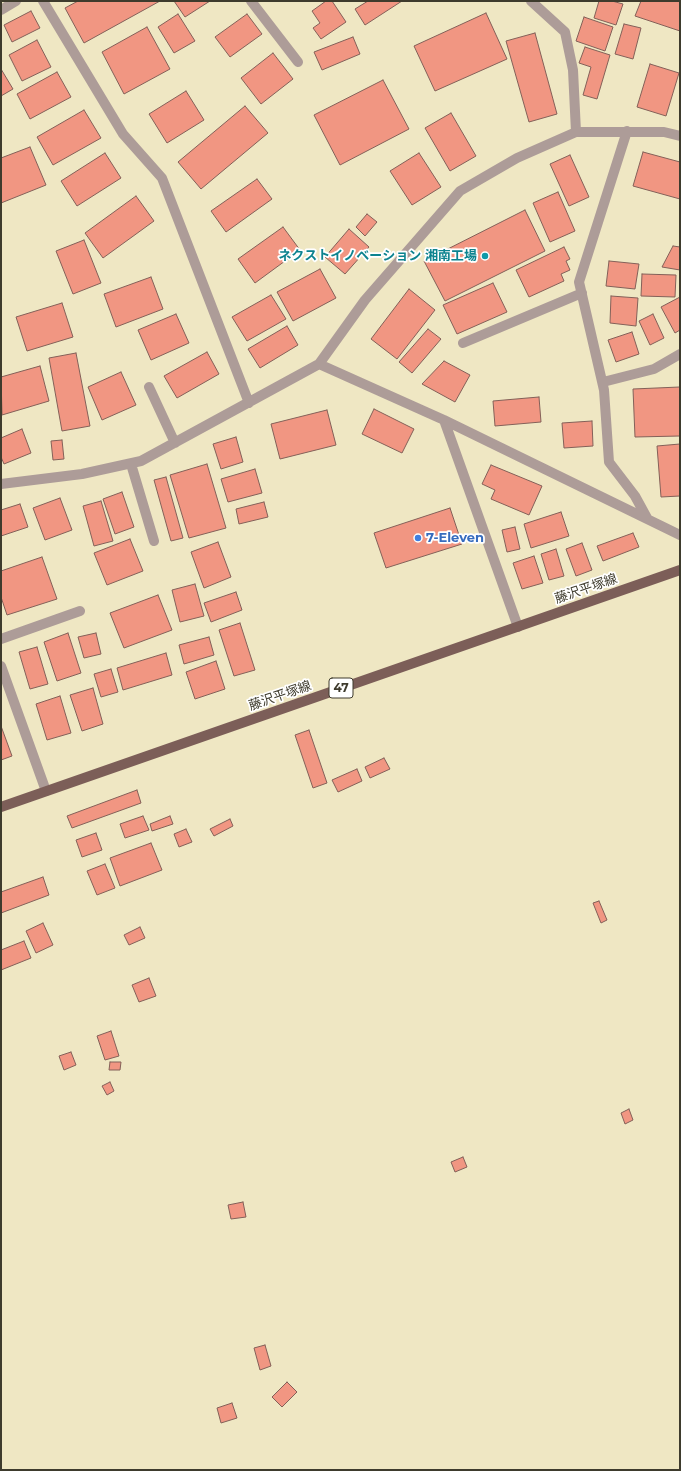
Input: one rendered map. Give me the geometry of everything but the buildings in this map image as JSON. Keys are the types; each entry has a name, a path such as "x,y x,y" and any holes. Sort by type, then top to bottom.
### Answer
{"main road":[{"name":"藤沢平塚線","path":"1,807 680,570"}],"street":[{"path":"1,10 16,1"},
{"path":"43,1 123,134 162,178 249,403"},
{"path":"251,1 298,62"},
{"path":"532,1 565,32 573,70 576,132"},
{"path":"627,131 580,282 603,382 609,462 635,496 647,518"},
{"path":"1,484 82,474 141,461 319,364 365,300 460,191 517,158 576,132 664,132 680,136"},
{"path":"463,343 582,293"},
{"path":"603,382 654,369 680,354"},
{"path":"319,364 444,420 680,534"},
{"path":"148,387 175,443"},
{"path":"444,420 518,627"},
{"path":"131,464 154,541"},
{"path":"1,639 80,611"},
{"path":"1,666 46,791"}],"place":[{"name":"ネクストイノベーション 湘南工場","path":"485,256"},
{"name":"7-Eleven","path":"418,538"}]}
